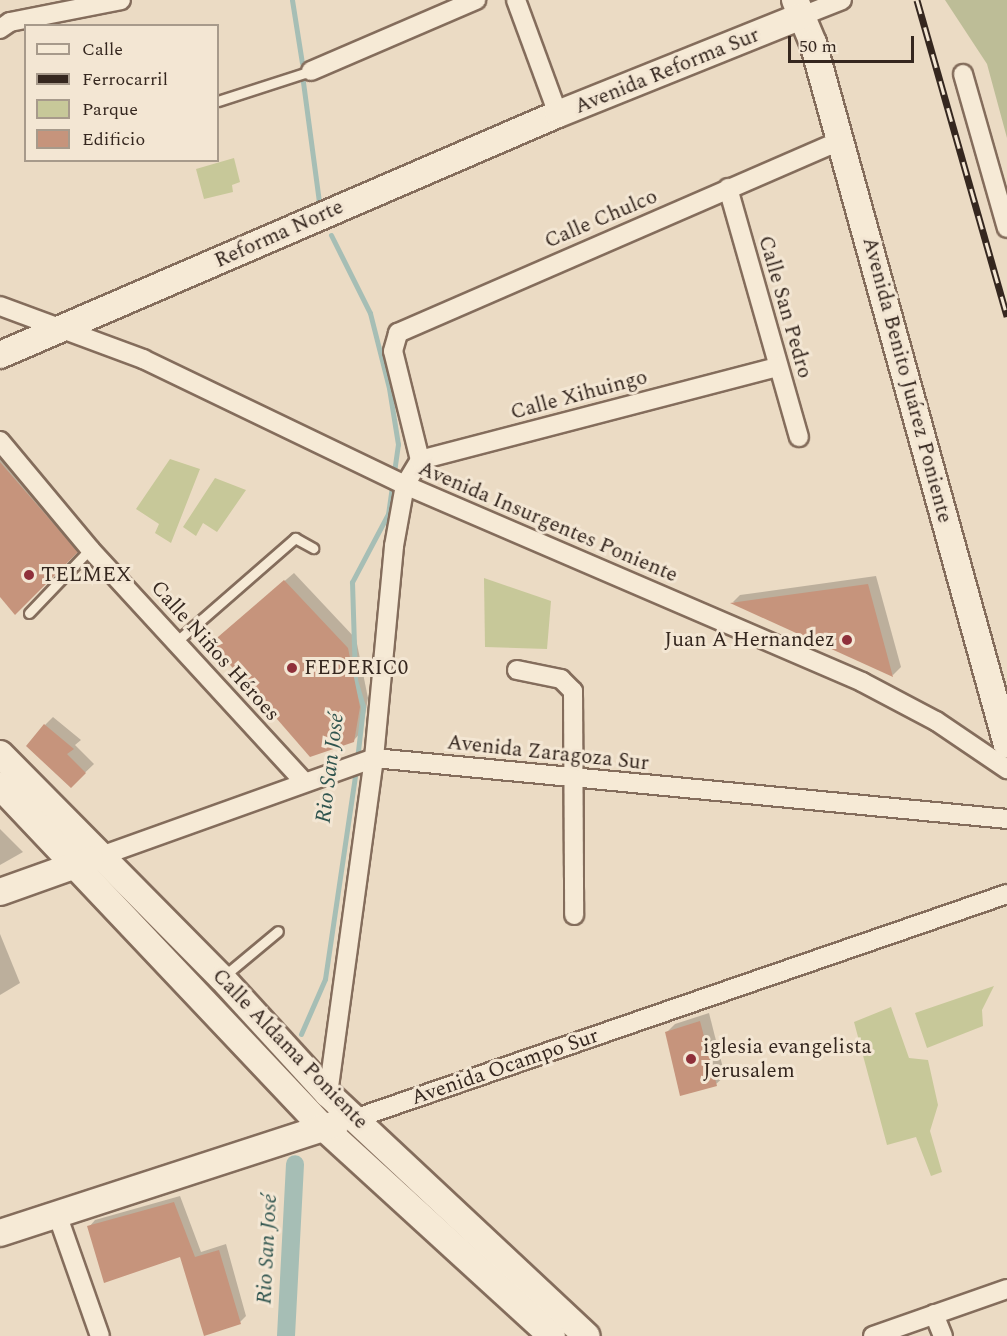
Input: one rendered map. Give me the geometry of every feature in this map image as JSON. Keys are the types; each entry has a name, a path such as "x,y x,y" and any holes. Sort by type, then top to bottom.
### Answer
{"main road":[{"name":"Avenida Reforma Sur","path":"558,114 799,8"},
{"name":"Avenida Benito Juárez Poniente","path":"799,8 841,140 1007,744"},
{"name":"Reforma Norte","path":"0,355 558,114"},
{"name":"Calle Aldama Poniente","path":"0,754 89,861 323,1127 552,1336"},
{"name":"Calle Aldama Poniente","path":"0,786 222,978 327,1094 587,1336"},
{"path":"0,892 89,861"},
{"name":"Avenida Ocampo Sur","path":"0,1233 323,1127 354,1119"}],"street":[{"path":"0,29 10,22 121,0"},
{"path":"311,70 476,0"},
{"path":"516,0 558,114"},
{"name":"Avenida Reforma Sur","path":"799,8 842,0"},
{"path":"963,74 1007,228"},
{"name":"Calle Chulco","path":"420,460 393,351 398,333 841,140"},
{"name":"Calle San Pedro","path":"728,188 799,437"},
{"name":"Avenida Insurgentes Poniente","path":"0,306 64,327 143,359 403,483 862,682 936,722 1007,769"},
{"name":"Calle Xihuingo","path":"420,460 778,367"},
{"name":"Calle Niños Héroes","path":"0,441 90,549 177,640 304,782"},
{"path":"327,1094 403,483 420,460"},
{"path":"517,670 561,679 573,691 574,915"},
{"name":"Avenida Zaragoza Sur","path":"89,861 368,760 1007,819"},
{"name":"Avenida Ocampo Sur","path":"354,1119 1007,894"},
{"path":"57,1214 100,1336"},
{"path":"873,1336 1007,1289"},
{"path":"934,1314 943,1336"}],"lane":[{"path":"219,101 311,70"},
{"path":"177,640 291,541 298,537 313,548"},
{"path":"29,613 90,549"},
{"path":"222,978 278,931"}],"green space":[{"path":"945,0 1007,0 1007,138 987,64"},
{"path":"234,158 240,182 232,185 233,192 204,199 196,169"},
{"path":"170,459 200,469 171,543 155,533 159,524 136,509"},
{"path":"215,478 246,490 217,532 203,523 196,536 183,527"},
{"path":"484,578 551,601 547,649 485,647"},
{"path":"102,871 330,1105 326,1109 95,873"},
{"path":"994,986 982,1010 983,1026 927,1048 915,1013"},
{"path":"891,1007 909,1058 928,1060 938,1105 930,1131 942,1172 931,1176 916,1137 887,1145 854,1022"}],"building":[{"name":"TELMEX","path":"0,462 78,552 15,615 0,597"},
{"name":"FEDERIC0","path":"284,580 348,648 360,707 354,742 310,757 211,643"},
{"name":"Juan A Hernandez","path":"868,584 893,677 730,603"},
{"path":"44,724 74,749 67,754 86,773 71,788 26,746"},
{"name":"iglesia evangelista Jerusalem","path":"700,1021 717,1086 680,1096 665,1032"},
{"path":"174,1202 195,1257 219,1250 241,1324 204,1336 180,1257 104,1283 87,1226"}],"waterway":[{"name":"Rio San José","path":"292,0 302,63"},
{"name":"Rio San José","path":"303,82 319,202"},
{"name":"Rio San José","path":"331,235 370,313 389,388 398,444 388,514 352,582 355,680 363,707 357,760"},
{"name":"Rio San José","path":"301,1034 325,979 356,769"},
{"name":"Rio San José","path":"286,1336 295,1164"}],"railway":[{"path":"917,0 1007,316"}],"place":[{"name":"TELMEX","path":"29,575"},
{"name":"Juan A Hernandez","path":"847,640"},
{"name":"FEDERIC0","path":"292,668"},
{"name":"iglesia evangelista Jerusalem","path":"691,1059"}]}
